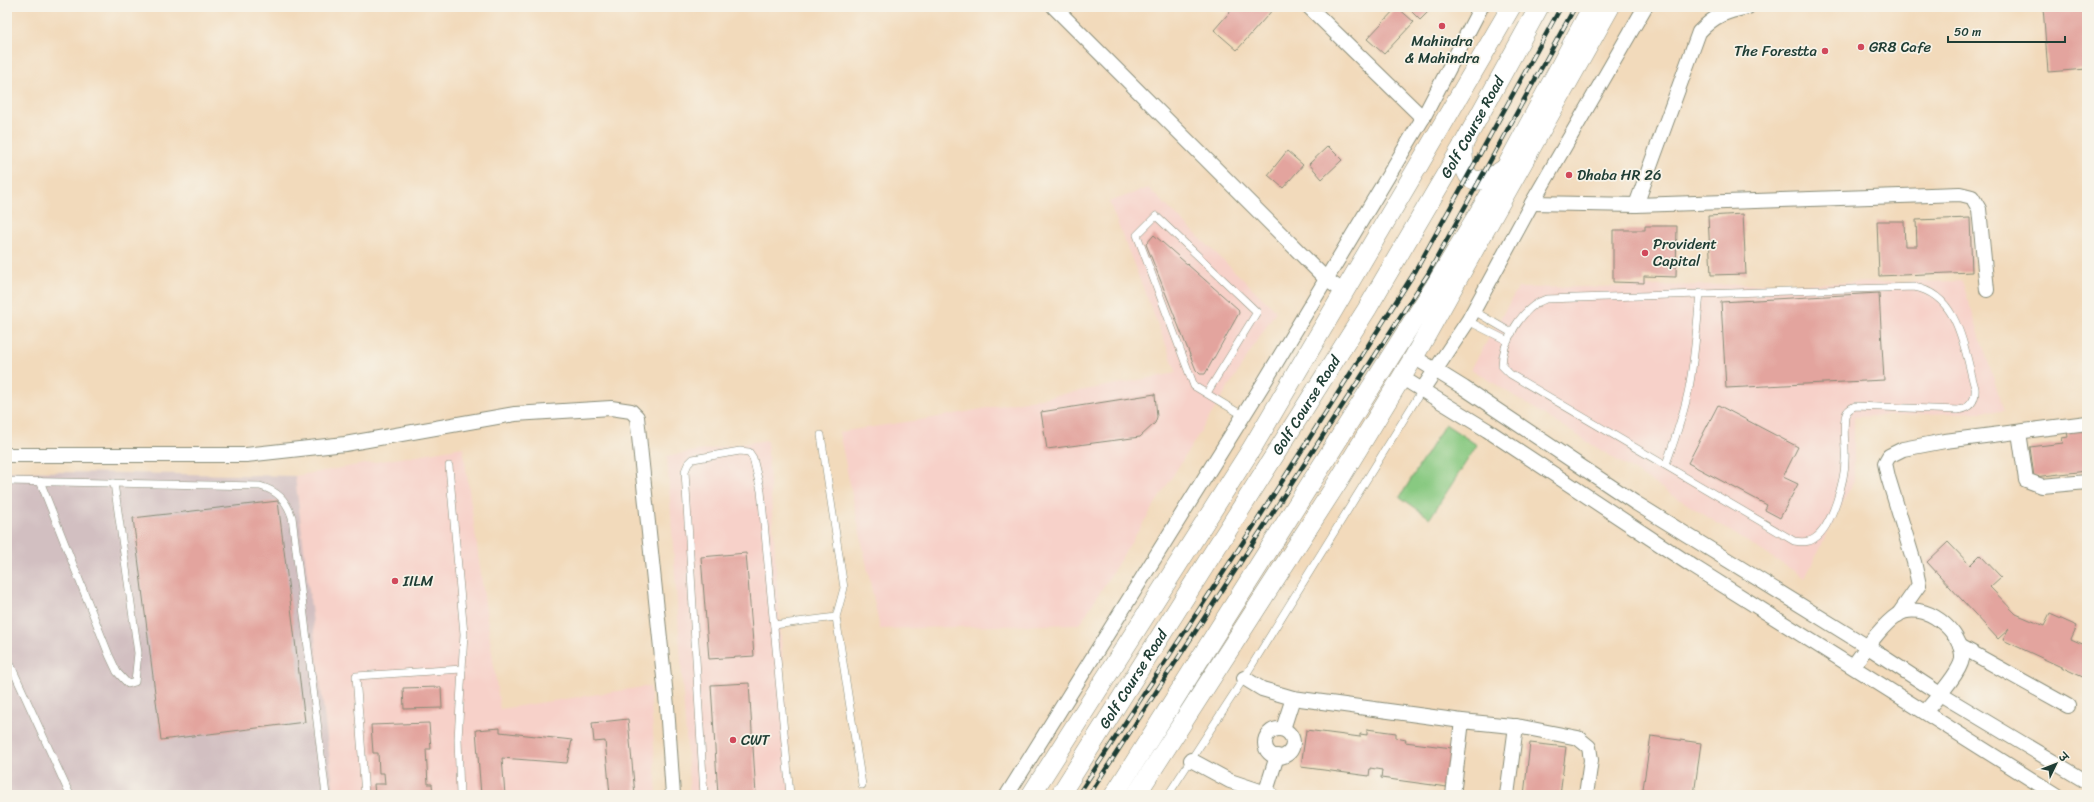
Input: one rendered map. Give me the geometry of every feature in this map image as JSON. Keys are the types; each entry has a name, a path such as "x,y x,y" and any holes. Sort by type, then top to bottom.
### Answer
{"main road":[{"path":"1031,795 1252,448 1511,7"},
{"name":"Golf Course Road","path":"1060,795 1371,302 1463,145 1539,7"},
{"path":"1114,795 1412,325 1505,169 1592,7"},
{"path":"1136,795 1339,480 1414,358 1610,7"},
{"path":"1463,145 1463,163 1468,176 1479,182 1489,180 1505,169"},
{"path":"1252,448 1271,461"},
{"path":"1321,468 1339,480"}],"street":[{"path":"1054,7 1326,279 1344,292"},
{"path":"1308,7 1423,118"},
{"path":"1006,795 1244,416 1423,118 1481,7"},
{"path":"1422,390 1471,316 1532,203 1645,7"},
{"path":"1636,205 1699,32 1712,18 1726,11 1748,7"},
{"path":"1532,203 1636,205 1960,194 1972,197 1979,209 1987,290"},
{"path":"1414,358 1436,370 1634,502 1868,647 1940,694 2087,782"},
{"path":"1401,377 1487,430 1622,521 1694,567 2056,795"},
{"path":"7,455 246,455 345,444 515,414 611,408 631,410 637,417 638,424 667,706 673,795"},
{"path":"1853,666 1868,647 1898,615 1919,585 1914,562 1888,478 1885,464 1889,456 1903,449 1945,441 2087,423"},
{"path":"2019,432 2026,480 2042,486 2087,482"},
{"path":"1622,521 1634,502"},
{"path":"1694,567 1705,546"},
{"path":"1898,615 1909,611 1922,611 1935,616 1950,630 1960,646 1962,660 1956,672 1926,712"},
{"path":"1960,646 2068,706"},
{"path":"1244,678 1262,689 1293,698 1462,721 1516,726 1578,738 1589,747 1591,760 1586,795"},
{"path":"1283,730 1293,698"},
{"path":"1453,795 1462,721"},
{"path":"1507,795 1516,726"},
{"path":"1274,730 1283,730 1291,735 1293,744 1286,755 1277,756 1269,752 1266,739 1274,730"},
{"path":"1191,760 1230,781 1269,793 1277,756"}],"lane":[{"path":"1207,393 1257,312 1156,216 1137,235 1194,386 1244,416"},
{"path":"1914,287 1924,288 1935,294 1944,302 1954,316 1976,394 1969,406 1958,410 1855,406 1850,408 1845,417 1845,462 1843,484 1838,498 1823,530 1815,538 1806,542 1794,541 1666,464 1510,374 1502,366 1502,353 1512,333 1530,308 1536,302 1546,299 1700,293 1914,287"},
{"path":"1666,464 1689,389 1695,354 1700,293"},
{"path":"1471,316 1488,320 1512,333"},
{"path":"1471,316 1483,328 1508,341"},
{"path":"1168,795 1244,678 1422,390"},
{"path":"821,435 844,588 836,617 862,785"},
{"path":"704,795 685,471 688,464 694,459 740,451 749,452 754,458 761,491 790,795"},
{"path":"449,466 464,634 458,739 460,795"},
{"path":"7,481 260,486 270,489 280,495 287,504 292,516 326,795"},
{"path":"40,481 109,655 117,672 128,684 135,682 138,653 114,483"},
{"path":"774,624 836,617"},
{"path":"7,657 70,795"},
{"path":"365,795 356,676 462,669"}],"shaded area":[{"path":"1148,188 1276,311 1080,624 880,629 839,432 933,418 1177,373 1109,202"},
{"path":"1962,281 2004,411 1854,417 1854,480 1805,578 1471,369 1518,288"},
{"path":"767,440 792,795 690,795 667,456"},
{"name":"IILM","path":"463,447 500,709 650,686 657,795 334,795 295,476"},
{"path":"7,471 295,476 334,795 7,795"}],"green space":[{"path":"1445,424 1477,445 1430,518 1400,497"}],"building":[{"path":"1234,7 1275,7 1237,50 1214,30"},
{"path":"1397,7 1414,22 1384,54 1367,39"},
{"path":"1407,7 1433,7 1420,20"},
{"path":"2043,7 2087,7 2087,69 2048,72"},
{"path":"1328,146 1342,160 1322,179 1309,164"},
{"path":"1287,151 1303,165 1283,188 1268,175"},
{"path":"1743,214 1746,274 1711,275 1708,216"},
{"path":"1970,218 1972,272 1879,276 1877,221 1904,221 1905,246 1917,246 1916,220"},
{"name":"Provident Capital","path":"1645,226 1677,226 1676,277 1644,276 1644,283 1613,282 1613,230 1645,230"},
{"path":"1154,235 1238,309 1239,313 1205,374 1200,374 1196,370 1146,244"},
{"path":"1879,293 1884,380 1726,388 1721,302"},
{"path":"1155,394 1157,417 1155,423 1140,437 1047,449 1041,412"},
{"path":"1718,405 1798,447 1783,477 1798,484 1780,518 1765,510 1767,505 1688,463"},
{"path":"2083,429 2084,441 2087,440 2087,471 2034,477 2030,447 2063,443 2062,438 2068,437 2067,431"},
{"path":"278,501 305,722 161,740 133,518"},
{"path":"1948,542 1970,565 1980,555 2001,577 1990,587 2016,614 2044,626 2050,614 2077,626 2071,639 2087,646 2087,679 2003,640 2009,629 1998,639 1927,562"},
{"path":"746,553 754,656 709,659 701,557"},
{"name":"CWT","path":"749,683 756,795 718,795 711,685"},
{"path":"441,687 442,708 404,709 403,688"},
{"path":"628,719 635,795 610,795 605,741 594,742 592,723"},
{"path":"429,723 431,749 426,749 428,784 432,784 433,795 375,795 374,784 385,784 384,773 379,773 378,753 373,753 371,725"},
{"path":"500,728 500,732 572,740 567,763 502,758 505,795 481,795 476,730"},
{"path":"1367,729 1396,733 1396,738 1406,740 1405,742 1452,748 1447,787 1381,778 1382,770 1370,768 1369,776 1301,767 1306,730 1360,737 1360,734 1367,735"},
{"path":"1651,736 1701,743 1694,795 1642,795"},
{"path":"1530,743 1566,747 1560,795 1524,795"}],"railway":[{"path":"1078,795 1255,524 1416,270 1561,7"},
{"path":"1089,795 1428,274 1575,7"}],"place":[{"name":"Mahindra & Mahindra","path":"1442,26"},
{"name":"GR8 Cafe","path":"1861,47"},
{"name":"The Forestta","path":"1825,51"},
{"name":"Dhaba HR 26","path":"1569,175"},
{"name":"Provident Capital","path":"1645,253"},
{"name":"IILM","path":"395,581"},
{"name":"CWT","path":"733,740"}]}
